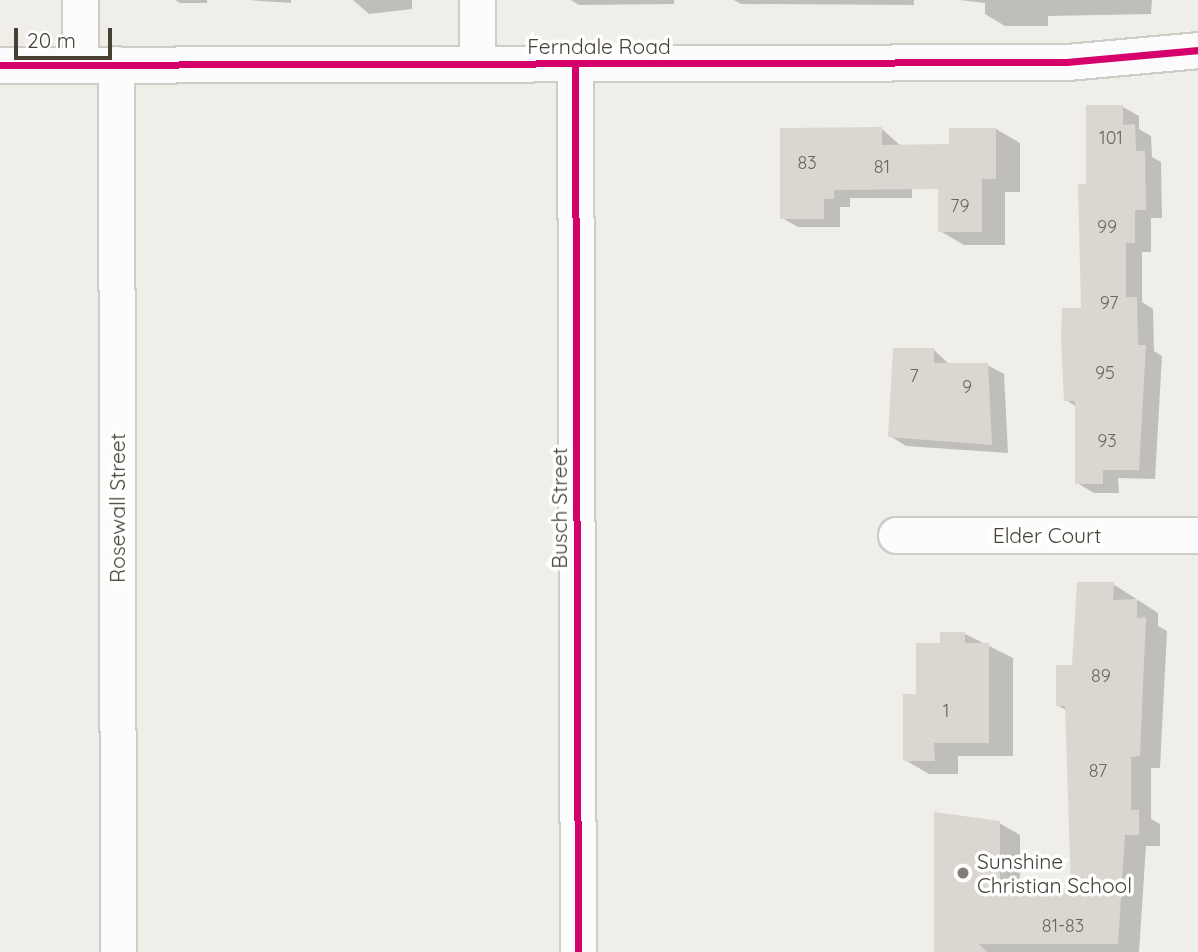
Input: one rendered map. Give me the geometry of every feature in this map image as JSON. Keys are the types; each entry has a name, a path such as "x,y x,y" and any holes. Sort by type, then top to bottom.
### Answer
{"street":[{"path":"80,0 80,65"},
{"path":"477,0 477,62"},
{"name":"Ferndale Road","path":"0,65 1066,62 1198,50"},
{"name":"Ferndale Road","path":"1066,62 1198,74"},
{"name":"Rosewall Street","path":"116,64 118,952"},
{"name":"Busch Street","path":"575,64 578,952"},
{"name":"Elder Court","path":"896,535 1198,535"}],"building":[{"path":"1086,105 1123,105 1123,125 1135,124 1136,151 1145,151 1146,210 1135,210 1135,243 1126,243 1126,297 1137,297 1138,345 1146,345 1139,470 1103,470 1103,484 1075,484 1075,401 1064,401 1061,338 1062,308 1081,308 1078,184 1086,184"},
{"path":"882,127 882,145 949,144 949,128 996,128 996,179 982,179 982,232 938,232 938,189 834,190 834,199 824,199 824,219 780,219 780,128"},
{"path":"893,348 934,348 934,363 988,363 992,445 888,437"},
{"path":"1077,582 1114,582 1113,600 1137,599 1137,618 1146,617 1140,756 1131,757 1131,810 1139,810 1139,835 1125,835 1118,944 979,944 987,952 934,952 934,812 1000,821 1000,888 1071,888 1065,706 1056,706 1056,665 1072,665"},
{"path":"940,632 965,632 965,643 989,643 989,743 934,743 935,761 903,761 903,694 916,694 916,643 940,643"}],"cycle path":[{"path":"0,65 1067,62 1198,50"},
{"path":"575,64 578,952"}],"place":[{"name":"Sunshine Christian School","path":"963,873"}]}
